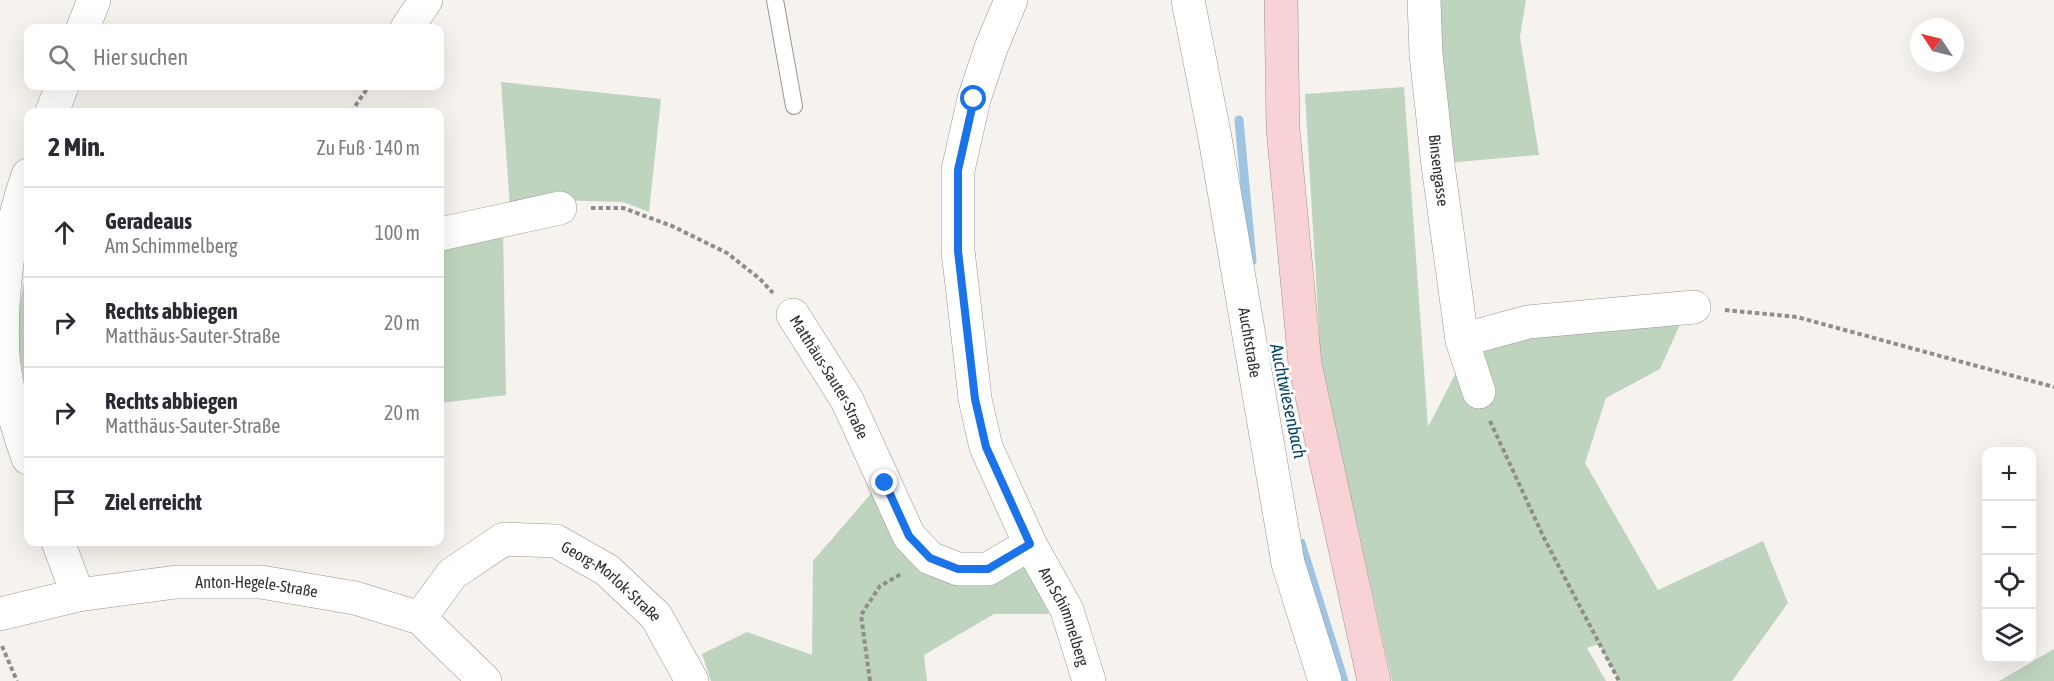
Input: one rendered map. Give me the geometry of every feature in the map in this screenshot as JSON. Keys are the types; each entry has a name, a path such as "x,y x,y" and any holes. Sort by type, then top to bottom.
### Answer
{"street":[{"path":"85,24 94,0"},
{"path":"410,24 426,0"},
{"name":"Am Schimmelberg","path":"1011,0 991,48 974,99 958,170 958,251 975,399 986,447 1030,544 1066,610 1089,681"},
{"name":"Auchtstraße","path":"1188,0 1215,138 1288,563 1325,681"},
{"path":"1281,0 1283,129 1305,364 1374,681"},
{"name":"Binsengasse","path":"1424,0 1426,54 1438,165 1462,340 1479,392"},
{"path":"54,108 60,90"},
{"path":"24,206 19,245 3,301 3,357 17,425 24,446"},
{"path":"444,233 560,208"},
{"path":"1462,340 1528,322 1695,307"},
{"name":"Matthäus-Sauter-Straße","path":"793,315 847,400 909,536 930,558 958,569 988,569 1030,544"},
{"name":"Georg-Morlok-Straße","path":"420,618 452,574 504,539 556,541 607,570 656,616 692,681"},
{"path":"60,546 78,595"},
{"name":"Anton-Hegele-Straße","path":"0,614 78,595 176,582 261,582 355,598 420,618 485,681"}],"lane":[{"path":"776,0 794,106"}],"path":[{"path":"354,108 366,90"},
{"name":"Matthäus-Sauter-Straße","path":"560,208 623,208 672,226 727,253 760,279 793,315"},
{"path":"1695,307 1797,317 2054,387"},
{"path":"1479,392 1504,455 1544,538 1619,681"},
{"path":"870,681 861,615 880,586 930,558"},
{"path":"0,642 17,681"}],"green space":[{"path":"1431,0 1526,0 1520,37 1539,155 1446,163"},
{"path":"501,82 661,99 649,212 623,202 555,200 510,207"},
{"path":"1404,87 1428,427 1474,338 1686,311 1660,369 1606,398 1585,463 1658,590 1763,541 1788,603 1732,681 1619,681 1599,644 1587,648 1606,681 1392,681 1321,363 1305,94"},
{"path":"503,230 506,395 444,403 444,248"},
{"path":"24,282 24,382 16,329"},
{"path":"874,490 929,570 1023,561 1049,614 994,614 924,655 927,681 711,681 702,654 747,632 812,655 813,561"},
{"path":"2054,649 2054,681 1999,681 2030,663 2036,663 2036,659"}],"waterway":[{"name":"Auchtwiesenbach","path":"1239,120 1252,261"},
{"name":"Auchtwiesenbach","path":"1301,543 1344,681"}],"route":[{"path":"885,483 909,536 930,558 958,569 988,569 1030,544 986,447 975,399 958,251 958,170 974,99"}]}
